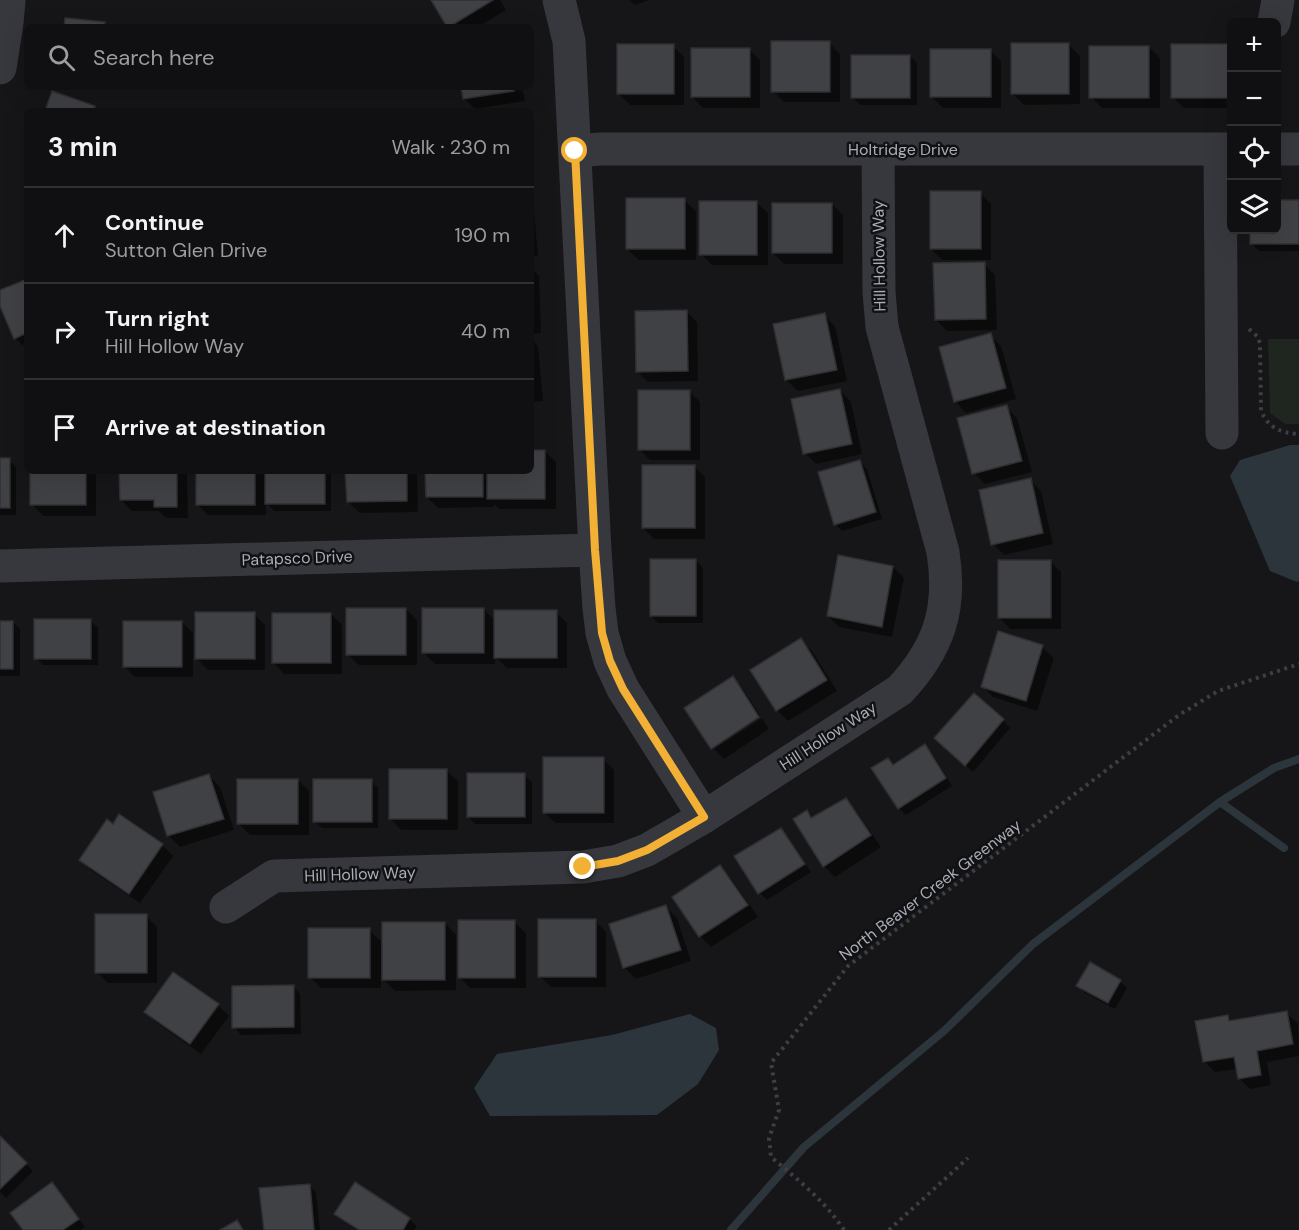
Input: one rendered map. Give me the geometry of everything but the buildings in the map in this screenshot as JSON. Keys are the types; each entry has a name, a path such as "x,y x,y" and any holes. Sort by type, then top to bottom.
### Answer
{"street":[{"path":"0,68 9,0"},
{"path":"559,0 569,41 598,608 602,633 610,661 623,689 704,817"},
{"path":"1275,18 1278,0"},
{"name":"Holtridge Drive","path":"575,151 601,149 1226,149"},
{"name":"Hill Hollow Way","path":"226,907 274,876 583,867 618,861 647,850 704,817 900,690 916,672 928,652 943,614 946,577 943,552 882,327 879,292 878,149"},
{"path":"1222,433 1226,149"},
{"path":"1281,149 1299,149"},
{"name":"Patapsco Drive","path":"0,566 595,550"}],"path":[{"path":"1243,324 1257,336 1260,343 1261,411 1266,421 1275,429 1299,434"},
{"name":"North Beaver Creek Greenway","path":"844,1230 801,1182 771,1157 769,1138 779,1110 771,1063 848,966 1179,714 1218,691 1299,664"},
{"path":"889,1230 968,1158"}],"shaded area":[{"path":"1268,339 1299,339 1299,424 1285,424 1270,413"},
{"path":"1290,445 1299,445 1299,581 1297,582 1270,571 1230,476 1240,460"},
{"path":"690,1014 716,1028 719,1050 698,1084 657,1115 490,1116 474,1088 497,1054 612,1035"}],"waterway":[{"path":"731,1230 804,1147 944,1031 1033,944 1220,802 1274,768 1299,759"},
{"path":"1220,802 1284,848"}],"route":[{"path":"575,151 598,608 602,633 610,661 623,689 704,817 647,850 618,861 583,867"}]}
